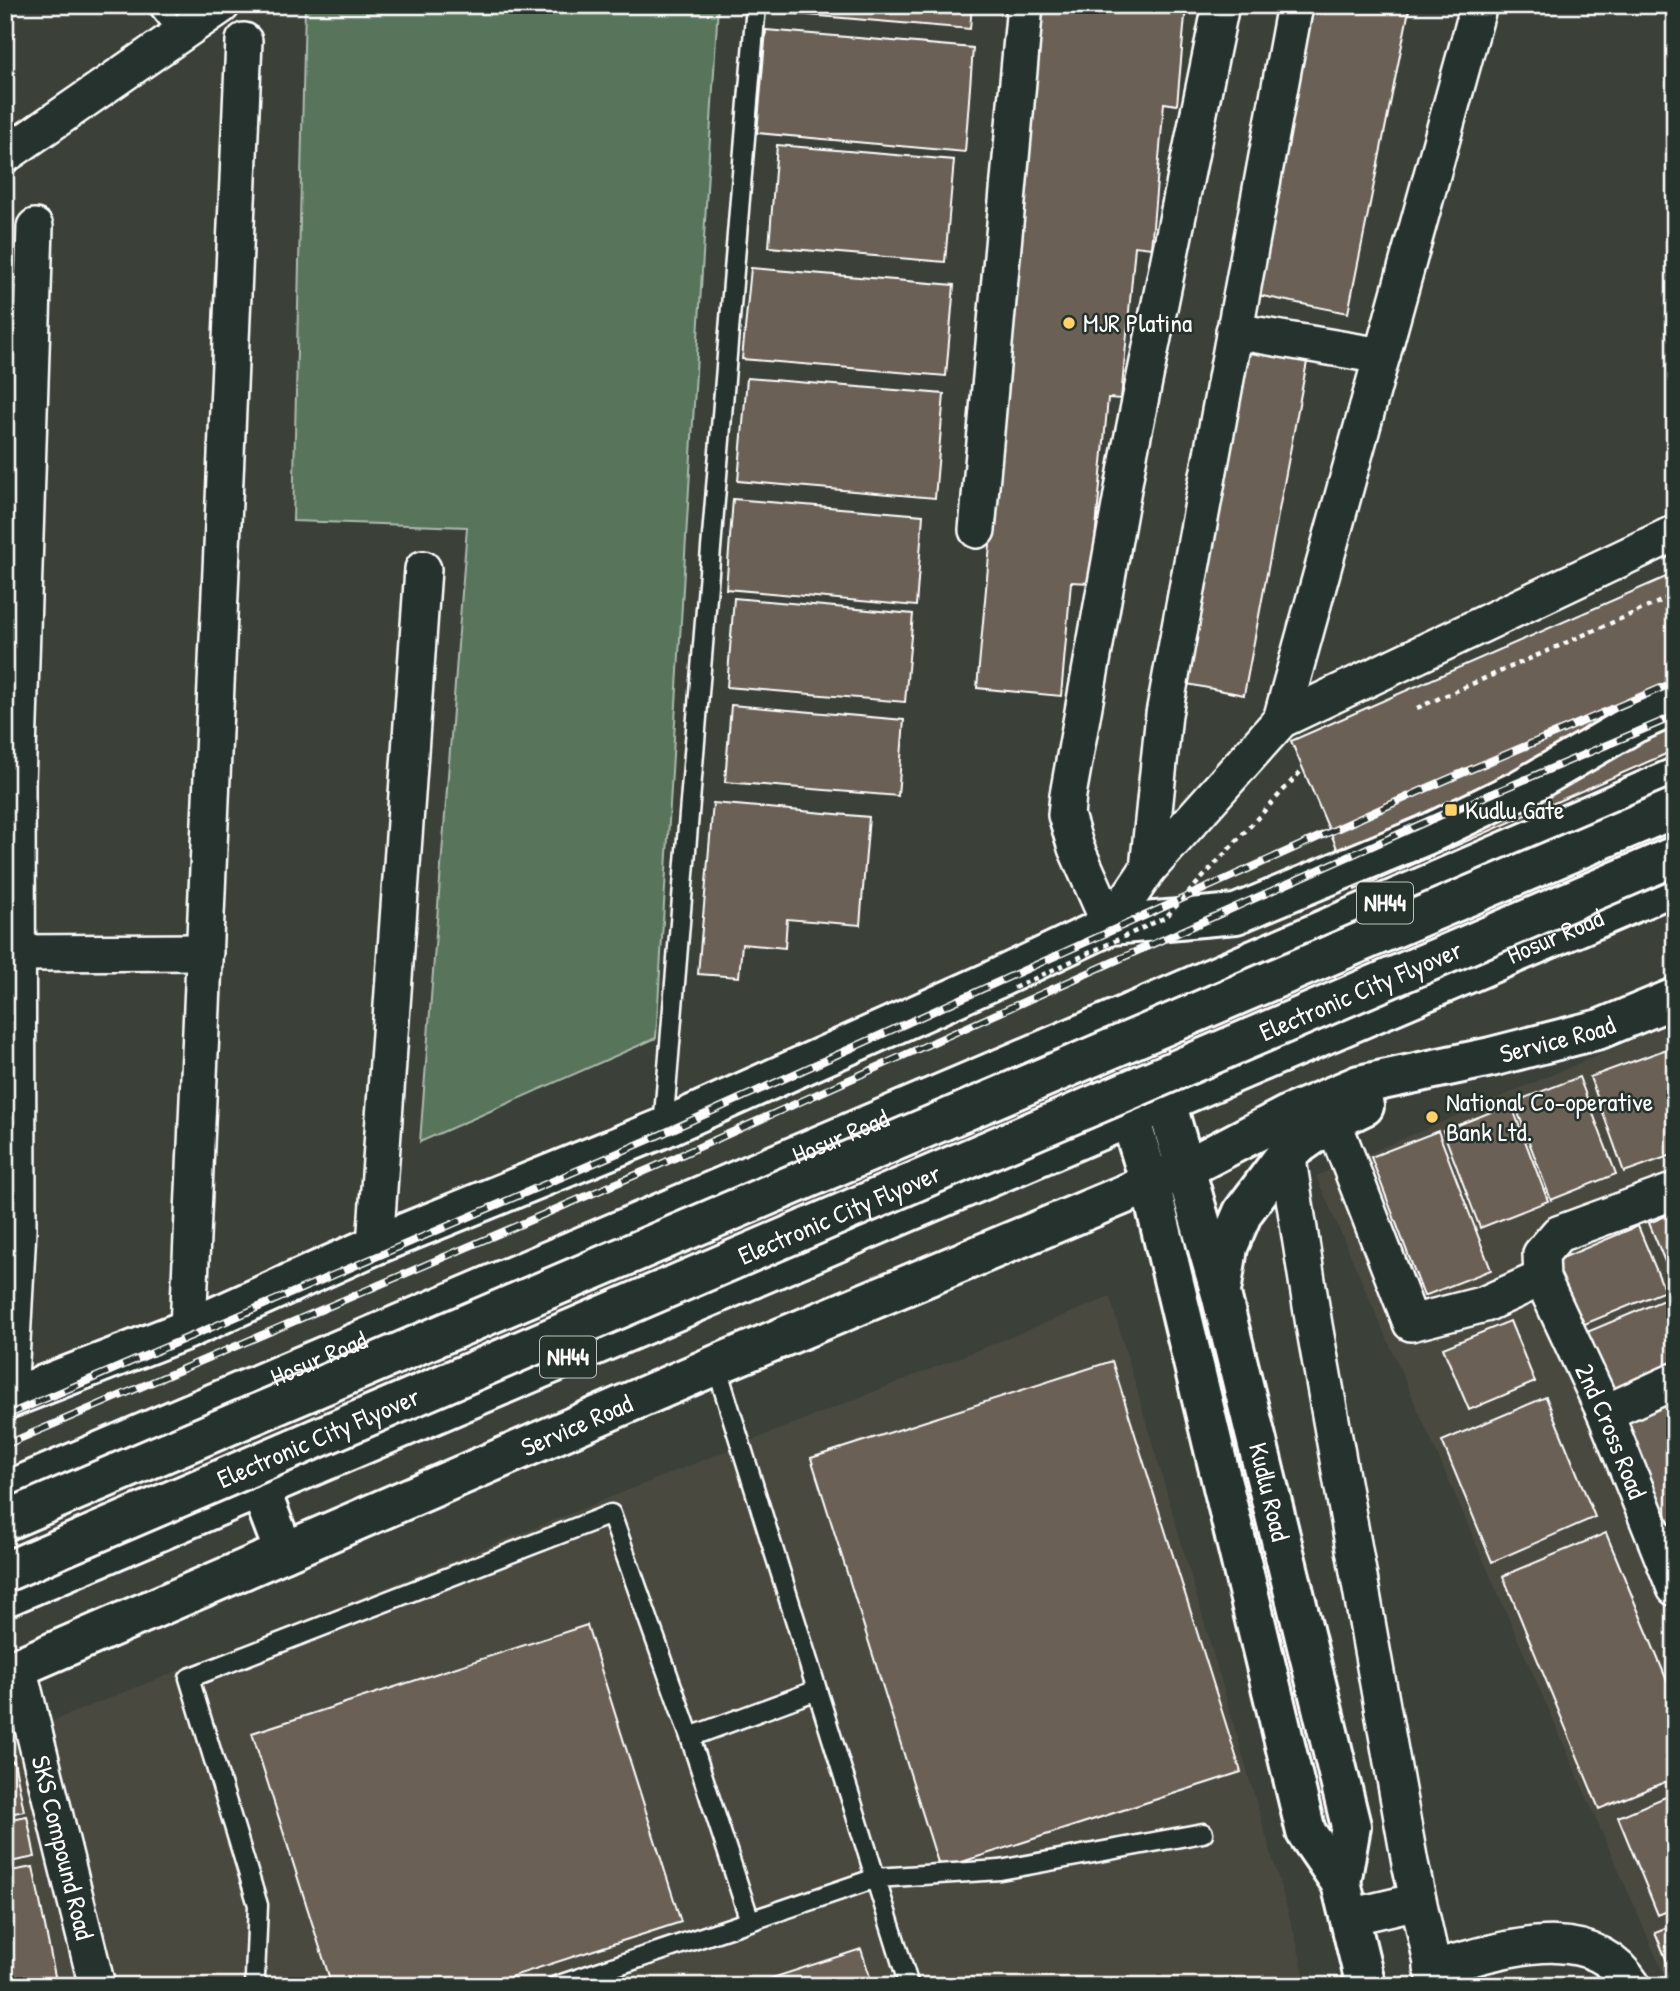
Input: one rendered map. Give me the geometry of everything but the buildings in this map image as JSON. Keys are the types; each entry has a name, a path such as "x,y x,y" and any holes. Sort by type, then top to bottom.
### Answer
{"main road":[{"path":"7,1399 188,1329 375,1245 663,1128 1110,925 1236,914 1426,835 1521,789 1633,724 1675,705"},
{"name":"Hosur Road","path":"5,1492 1131,1013 1675,778"},
{"name":"Electronic City Flyover","path":"5,1521 1675,808"},
{"name":"Electronic City Flyover","path":"5,1572 1675,856"},
{"name":"Hosur Road","path":"5,1597 1675,885"},
{"name":"Service Road","path":"12,1670 716,1365 1185,1169 1290,1114 1359,1085 1438,1069 1600,1029 1675,998"},
{"name":"Kudlu Road","path":"1131,1013 1166,1102 1221,1294 1350,1825 1345,1900"},
{"name":"Kudlu Road","path":"1095,1028 1130,1118 1150,1183 1306,1832 1345,1900 1366,1986"},
{"path":"1221,1294 1228,1247 1243,1212 1287,1153 1333,1121 1438,1069"},
{"path":"260,1489 284,1552"}],"street":[{"path":"5,156 222,5"},
{"path":"977,530 1025,5"},
{"path":"1110,925 1076,848 1066,816 1067,805 1130,450 1221,5"},
{"path":"1148,869 1164,714 1296,5"},
{"path":"1281,720 1479,5"},
{"path":"188,1329 244,41"},
{"path":"7,1399 18,1228 18,953 11,785 15,565 35,227"},
{"path":"1234,331 1382,356"},
{"path":"1110,925 1148,869 1281,720 1675,533"},
{"path":"375,1245 423,569"},
{"path":"18,953 205,952"},
{"path":"1333,1121 1411,1323 1485,1304 1542,1278 1541,1254 1558,1234 1675,1191"},
{"path":"1287,1153 1314,1325 1434,1977 1536,1944 1557,1942 1578,1945 1597,1953 1616,1965 1633,1986"},
{"name":"2nd Cross Road","path":"1542,1278 1605,1413 1675,1588"},
{"path":"1605,1413 1675,1381"},
{"name":"SKS Compound Road","path":"12,1670 97,1986"},
{"path":"1345,1900 1418,1901"}],"lane":[{"path":"157,5 180,34"},
{"path":"663,1128 756,5"},
{"path":"716,1365 909,1986"},
{"path":"257,1986 255,1977 258,1905 189,1678 611,1514 690,1737 750,1921"},
{"path":"690,1737 817,1690"},
{"path":"556,1986 876,1878 1000,1870 1203,1833"}],"path":[{"path":"1417,708 1675,595"},
{"path":"1014,988 1166,917 1303,769"}],"shaded area":[{"path":"1675,1022 1675,1986 1669,1986 1316,1176"},
{"path":"1110,1297 1295,1936 1307,1986 5,1986 5,1740"}],"green space":[{"path":"305,5 718,5 656,1038 420,1142 467,527 293,521"}],"railway":[{"path":"5,1416 655,1137 1425,789 1675,682"},
{"path":"5,1445 652,1168 1439,816 1675,716"}],"place":[{"name":"MJR Platina","path":"1069,323"},
{"name":"Kudlu Gate","path":"1451,810"},
{"name":"National Co-operative Bank Ltd.","path":"1432,1117"}]}
